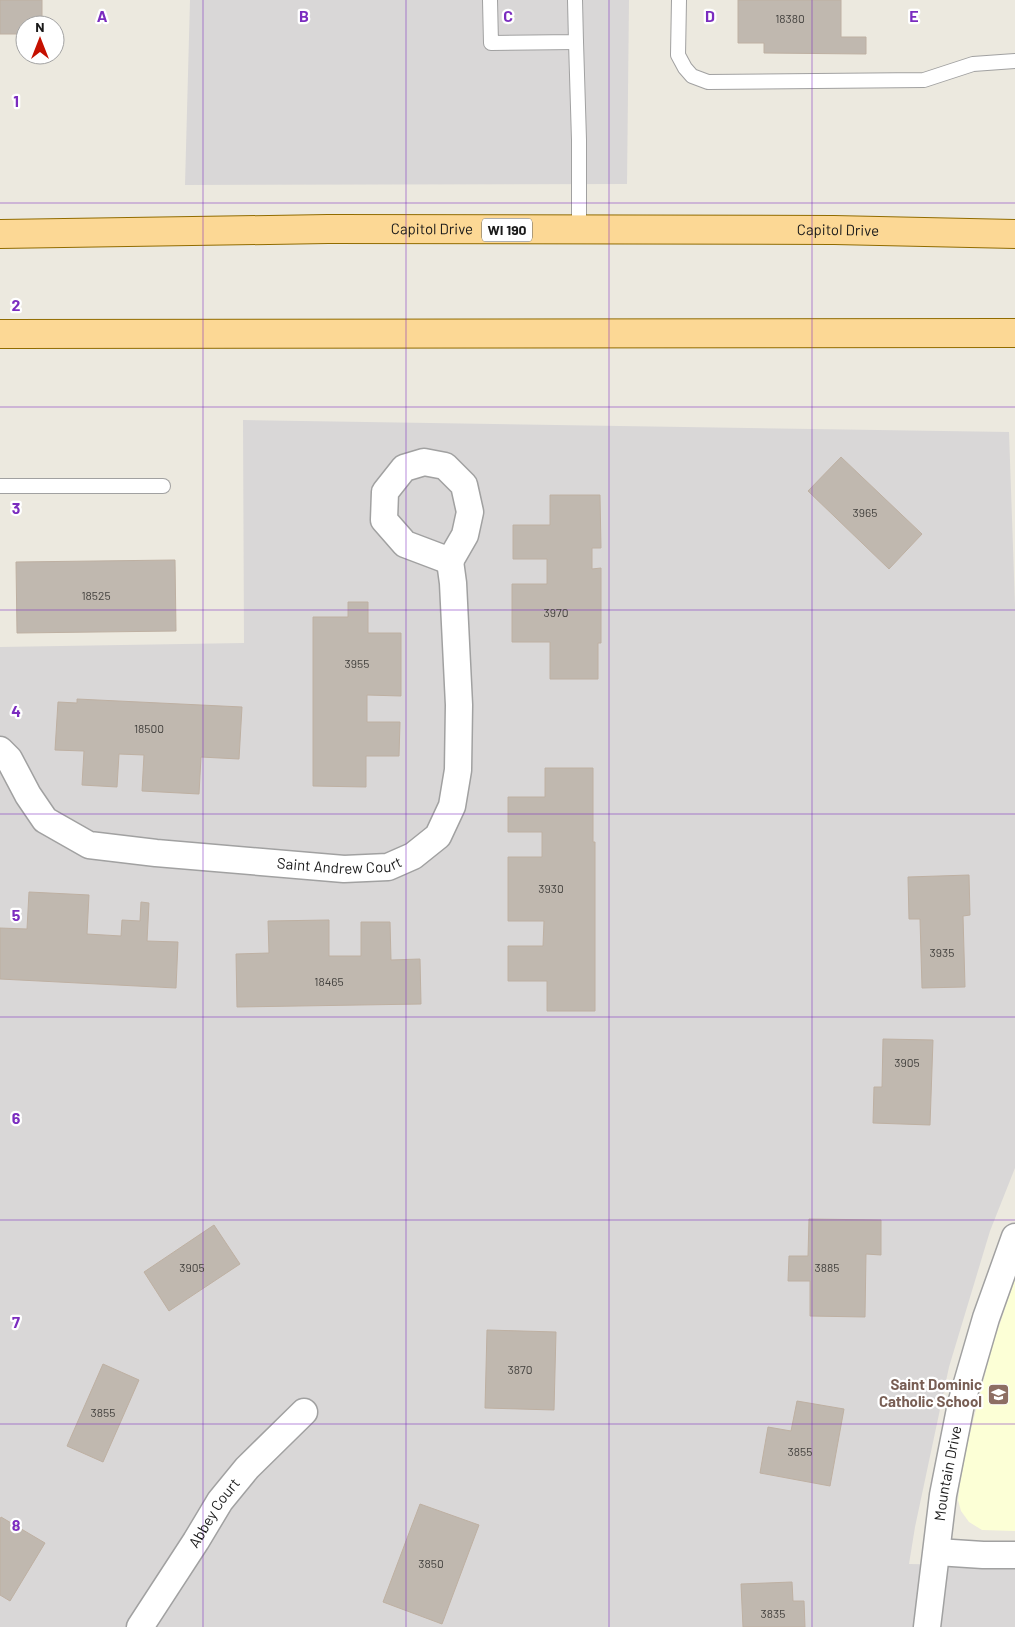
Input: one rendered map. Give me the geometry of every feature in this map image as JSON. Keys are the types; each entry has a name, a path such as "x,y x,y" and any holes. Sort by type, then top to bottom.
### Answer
{"main road":[{"name":"Capitol Drive","path":"0,234 328,229 834,230 1015,234"},
{"path":"0,334 1015,333"}],"street":[{"name":"Saint Andrew Court","path":"0,750 9,760 28,795 45,820 90,845 156,853 344,868 388,866 404,860 413,856 438,836 452,806 458,770 459,696 450,560"},
{"name":"Mountain Drive","path":"927,1627 943,1495 961,1404 986,1318 1015,1237"},
{"name":"Abbey Court","path":"140,1627 220,1501 247,1468 304,1412"},
{"path":"936,1552 1015,1555"}],"lane":[{"path":"490,0 491,43 576,42"},
{"path":"575,0 579,140 579,230"},
{"path":"679,0 678,55 692,76 708,82 924,80 973,64 1015,61"},
{"path":"0,486 164,486"}],"shaded area":[{"path":"190,0 629,0 627,184 185,185"},
{"path":"243,420 1009,432 1015,605 1015,1168 990,1231 949,1367 909,1564 1015,1566 1015,1627 0,1627 0,647 244,643"},
{"name":"Saint Dominic Catholic School","path":"1015,1279 1015,1531 982,1530 969,1522 961,1511 958,1500 960,1483 968,1441 992,1347"}],"building":[{"path":"0,0 42,0 42,15 15,15 15,34 0,34"},
{"path":"738,0 841,0 841,37 866,37 866,54 764,53 764,43 738,43"},
{"path":"841,457 922,534 889,569 808,491"},
{"path":"550,495 600,495 601,548 592,548 592,569 601,568 601,643 598,643 598,679 550,679 550,642 512,642 512,584 547,584 547,559 513,559 513,525 550,525"},
{"path":"175,560 176,631 17,633 16,562"},
{"path":"348,602 368,602 368,633 401,633 401,696 367,695 367,722 400,722 399,756 366,756 366,787 313,786 313,617 348,617"},
{"path":"77,699 242,707 239,759 201,757 199,794 142,791 144,755 119,754 117,787 82,785 84,751 55,750 58,702 77,703"},
{"path":"545,768 593,768 595,1011 547,1011 547,981 508,981 508,946 543,946 544,921 508,921 508,857 542,857 542,832 508,832 508,797 545,797"},
{"path":"969,875 970,915 963,916 965,987 922,988 920,919 909,919 908,877"},
{"path":"29,892 89,895 87,934 121,936 122,920 140,921 141,902 149,903 147,941 178,942 176,988 0,979 0,928 27,929"},
{"path":"329,920 329,956 361,956 361,922 390,922 391,960 420,959 421,1004 237,1007 236,954 269,953 268,921"},
{"path":"883,1039 933,1040 930,1125 873,1123 874,1087 882,1087"},
{"path":"809,1219 881,1220 881,1255 866,1254 865,1317 810,1316 810,1281 788,1281 789,1256 808,1256"},
{"path":"214,1225 240,1264 169,1311 144,1272"},
{"path":"487,1330 556,1332 554,1410 485,1408"},
{"path":"103,1364 139,1380 103,1462 67,1446"},
{"path":"797,1401 844,1409 830,1486 760,1473 768,1427 791,1431"},
{"path":"420,1504 479,1525 442,1624 383,1602"},
{"path":"1,1517 45,1543 10,1601 0,1595"},
{"path":"792,1582 793,1601 804,1601 805,1627 743,1627 741,1584"}],"place":[{"name":"Saint Dominic Catholic School","path":"998,1394"}]}
